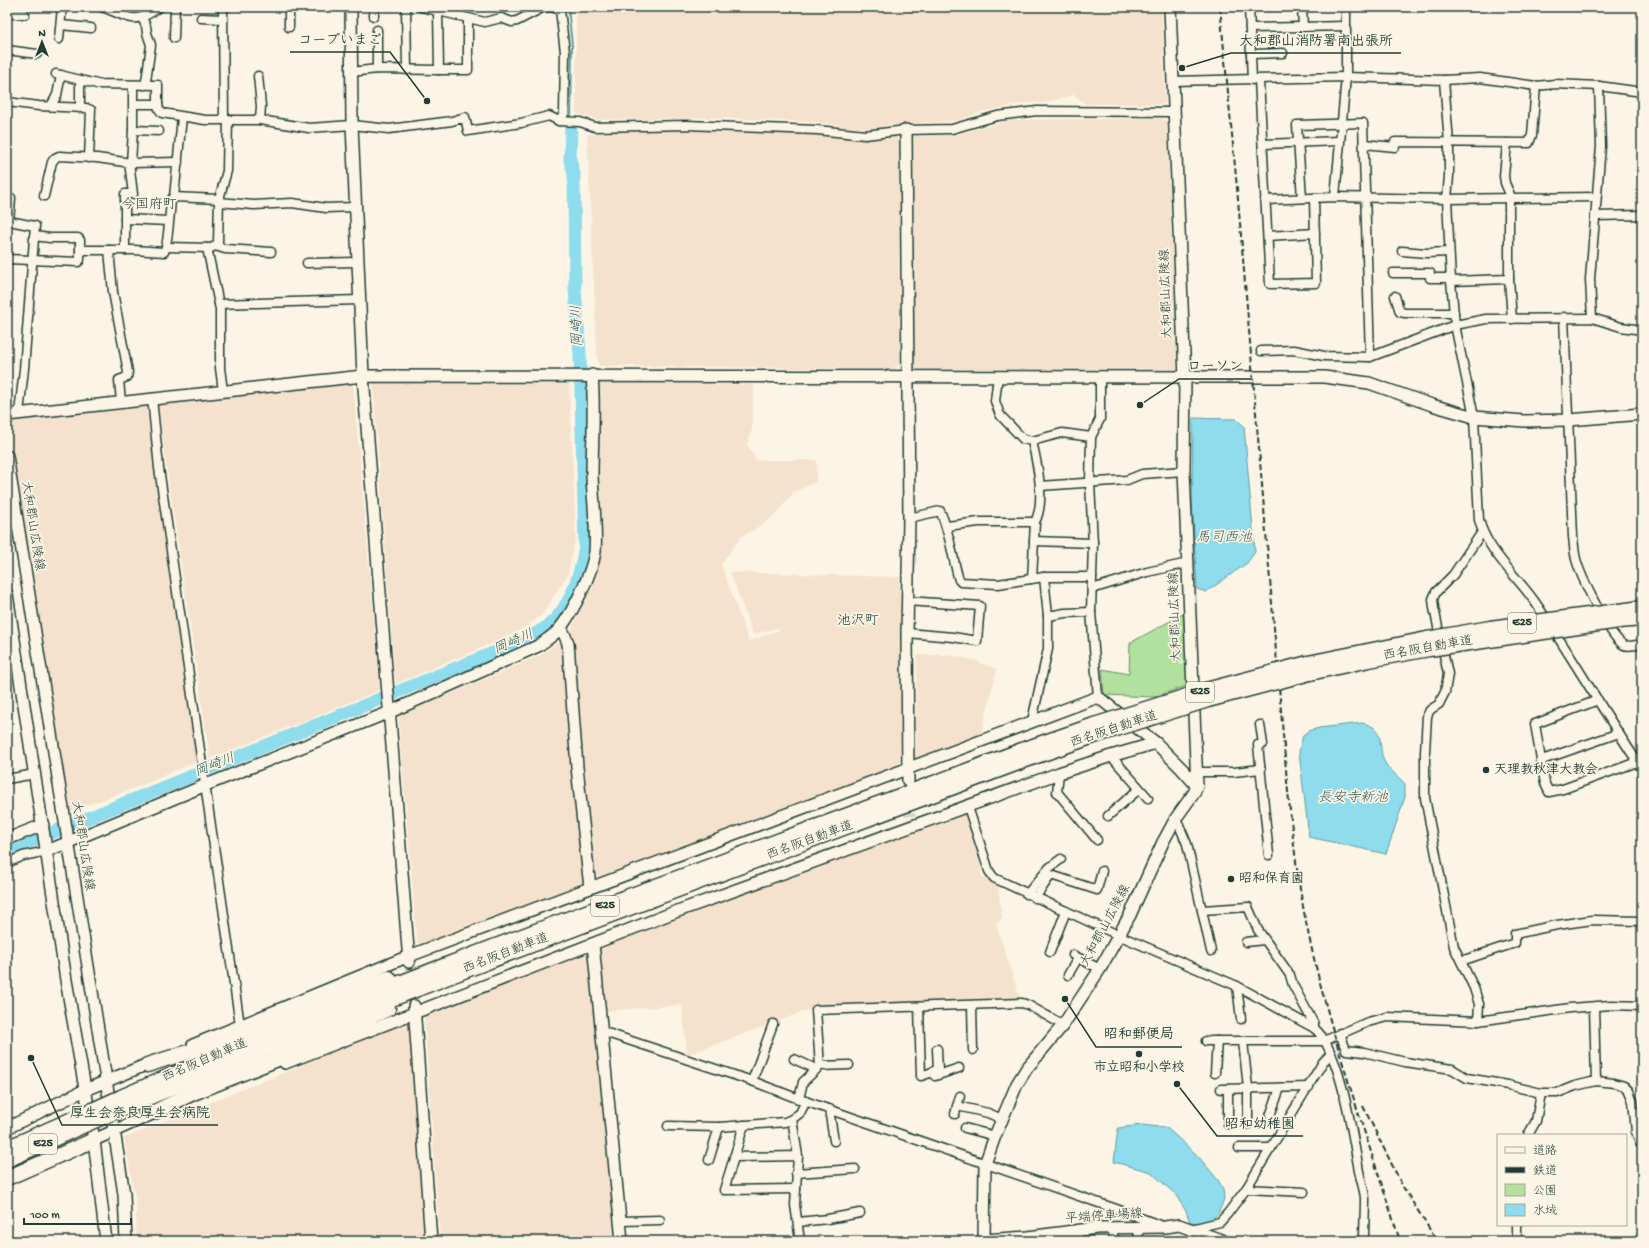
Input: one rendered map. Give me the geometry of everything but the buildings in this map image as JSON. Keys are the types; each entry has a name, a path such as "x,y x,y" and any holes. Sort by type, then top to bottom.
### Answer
{"highway":[{"name":"西名阪自動車道","path":"122,1103 206,1060 327,1012 577,916 1030,747 1208,700 1309,668 1369,660 1428,644 1619,616 1642,608"},
{"name":"西名阪自動車道","path":"1619,616 1642,619"},
{"name":"西名阪自動車道","path":"7,1160 78,1122 122,1103 490,960 1019,762 1096,730"},
{"path":"147,1065 236,1037 348,992 577,916"},
{"path":"154,1112 199,1090 329,1036 490,960"},
{"name":"西名阪自動車道","path":"7,1147 28,1138 78,1122"},
{"path":"7,1178 94,1140"}],"street":[{"path":"59,39 62,7"},
{"path":"102,7 123,16 142,18 160,7"},
{"path":"174,38 175,7"},
{"path":"211,247 218,243 219,200 227,170 223,7"},
{"path":"289,7 289,27"},
{"path":"351,7 350,72 363,376 409,960"},
{"path":"374,7 374,16"},
{"path":"406,7 407,70"},
{"path":"421,7 485,22 500,18 512,22 517,21 542,8 551,7 560,10 565,52 564,114 561,122"},
{"name":"大和郡山広陵線","path":"984,1240 986,1164 995,1136 1017,1084 1027,1068 1063,1025 1100,969 1130,915 1163,842 1176,818 1194,794 1197,786 1198,772 1184,471 1185,378 1173,112 1170,7"},
{"path":"1249,7 1251,54 1263,144 1270,284 1316,283 1314,198"},
{"path":"1302,7 1303,27"},
{"path":"1335,197 1346,77 1346,7"},
{"path":"438,10 438,70"},
{"path":"7,14 25,14"},
{"path":"142,18 146,26 151,45 146,81 144,85"},
{"path":"201,18 223,19"},
{"path":"350,72 377,69 468,70 468,18"},
{"path":"60,25 91,28"},
{"path":"1250,28 1346,26"},
{"path":"377,30 377,69"},
{"path":"7,50 37,54"},
{"path":"1251,54 1283,53"},
{"path":"51,106 58,95 59,75 80,81 109,86 158,85 158,104 162,113 205,120 260,120 309,128 352,125 389,129 452,121 465,117 468,131 521,123 548,116 561,122 577,122 595,127 687,125 817,130 865,135 906,130 952,129 998,116 1037,110 1173,112"},
{"path":"1173,81 1346,77 1444,80 1480,78 1536,86 1555,84 1599,86 1642,92"},
{"path":"260,80 260,120"},
{"path":"1444,80 1449,143 1447,199 1451,280 1455,325 1474,417 1479,520 1482,532 1534,601 1619,732 1640,765 1549,792 1545,784 1535,724 1598,700"},
{"path":"80,81 80,108"},
{"path":"125,250 125,194 133,194 130,162 133,130 133,86"},
{"path":"1364,144 1395,146 1395,142 1529,143 1532,135 1536,86"},
{"path":"1592,318 1590,279 1600,146 1599,86"},
{"path":"7,102 91,110 89,158"},
{"path":"134,104 158,104"},
{"path":"80,250 164,252 166,247 171,200 174,197 182,117"},
{"path":"1302,198 1297,125 1342,122 1363,123 1370,357"},
{"path":"133,130 159,131"},
{"path":"906,130 909,518 907,601 908,775"},
{"path":"1263,144 1339,141"},
{"path":"1507,143 1504,176 1510,198 1509,279 1512,319"},
{"path":"44,196 52,162 55,158 65,156 130,162 178,162"},
{"path":"7,197 11,198 9,222 35,226 20,413"},
{"path":"174,197 254,204 292,203 326,208 355,207"},
{"path":"1265,200 1335,197 1447,199 1596,198"},
{"path":"1595,216 1642,215"},
{"path":"125,219 168,221"},
{"path":"1268,236 1315,233"},
{"path":"7,259 78,262 80,260 80,240 78,238 50,238 34,236"},
{"path":"166,247 211,247 271,252"},
{"path":"211,247 219,304 220,368 223,391"},
{"path":"109,250 113,292 128,372 127,377 119,380 121,402"},
{"path":"1402,251 1426,253 1449,252"},
{"path":"307,263 357,262"},
{"path":"1393,273 1430,273 1430,278 1451,280 1509,279"},
{"path":"1395,296 1400,312 1416,314 1454,313"},
{"path":"219,304 359,300"},
{"path":"1564,318 1573,537 1576,559 1594,601 1612,635 1625,646 1642,644"},
{"path":"1261,351 1294,350 1324,356 1370,357 1455,325 1486,319 1592,318 1642,330"},
{"path":"7,415 363,376 573,375 1185,378 1324,377 1370,383 1432,405 1474,417 1524,421 1569,420 1642,414"},
{"path":"7,863 67,841 205,783 389,709 538,646 550,638 561,627 581,591 591,569 595,552 590,376"},
{"path":"998,376 995,401 1000,415 1023,439 1032,441 1062,433 1091,437"},
{"path":"1100,377 1100,419 1091,437 1090,483 1093,543 1091,612 1098,697 1156,743 1197,786"},
{"path":"152,398 159,468 240,1025"},
{"path":"1032,441 1040,486 1039,515 1035,522 1032,580"},
{"name":"大和郡山広陵線","path":"7,456 12,522 64,820 124,1194 126,1241"},
{"path":"1040,486 1127,480 1142,474 1184,471"},
{"path":"909,518 940,511 947,526 950,549 959,580 961,582 998,584 1044,577 1092,577"},
{"path":"947,526 979,522 1035,522"},
{"path":"1478,1021 1478,1004 1474,988 1454,947 1425,798 1425,752 1427,716 1430,710 1439,704 1445,692 1448,674 1433,599 1436,592 1453,575 1482,532"},
{"path":"1034,541 1093,543"},
{"path":"1092,589 1147,572 1188,563"},
{"path":"1032,721 1048,649 1048,616 1044,577"},
{"path":"7,594 66,980 94,1140 106,1241"},
{"path":"907,601 980,606 977,641 953,637 907,633"},
{"path":"1048,616 1065,613 1091,612"},
{"path":"561,627 568,643 577,767 590,888"},
{"path":"7,1128 85,1090 240,1025 590,888 908,775 1032,721 1098,697"},
{"path":"1260,725 1263,744 1258,745 1269,855"},
{"path":"1542,760 1619,732"},
{"path":"94,1140 154,1112 232,1084 414,1009 593,944 911,821 968,806 1060,773 1156,743"},
{"path":"1111,756 1148,798"},
{"path":"1198,772 1234,772 1261,769"},
{"path":"1060,773 1057,792 1097,840"},
{"path":"7,779 35,774"},
{"path":"1108,816 1139,789"},
{"path":"968,806 990,874 994,878 1034,898 1237,986 1314,1028 1320,1033 1331,1054 1350,1118 1365,1198 1364,1241"},
{"path":"1176,818 1188,844 1211,951"},
{"path":"7,839 43,827"},
{"path":"1027,894 1049,868 1061,859"},
{"path":"1034,898 1051,875 1097,890 1102,871"},
{"path":"1202,910 1248,907 1264,940 1290,975 1293,985 1314,1024 1314,1028"},
{"path":"1050,952 1066,912"},
{"path":"1461,961 1515,943 1516,934 1557,925 1592,920 1642,921"},
{"path":"1246,942 1264,940"},
{"path":"593,944 622,1241"},
{"path":"1068,975 1075,957 1100,969"},
{"path":"1237,986 1241,1019"},
{"path":"668,1126 719,1127 785,1122 800,1113 804,1082 818,1067 816,1010 1022,1003 1063,1025"},
{"path":"972,1005 973,1050"},
{"path":"1206,1041 1324,1041 1368,1022 1387,1017 1478,1021 1570,1008 1611,1005 1642,1006"},
{"path":"919,1007 921,1076 938,1070 937,1049"},
{"path":"1594,1007 1596,1081"},
{"path":"414,1009 431,1241"},
{"path":"752,1081 773,1024"},
{"path":"601,1031 752,1081 802,1100 1165,1227"},
{"path":"1340,1034 1346,1050 1364,1052 1405,1062 1452,1069 1467,1078 1508,1085 1541,1093 1557,1093 1575,1086 1596,1081 1624,1086 1629,1091 1633,1101 1636,1132 1640,1143 1642,1144"},
{"path":"1215,1073 1216,1041"},
{"path":"1243,1041 1248,1088 1248,1124"},
{"path":"1191,1229 1220,1222 1246,1189 1323,1062 1331,1054"},
{"path":"794,1059 818,1067 849,1065"},
{"path":"934,1071 935,1076 959,1068"},
{"path":"1228,1124 1224,1089 1309,1087"},
{"path":"1270,1116 1280,1088"},
{"path":"1529,1134 1536,1121 1541,1093"},
{"path":"955,1114 960,1096"},
{"path":"957,1106 988,1113 1002,1119"},
{"path":"829,1109 834,1142"},
{"path":"792,1119 798,1156 795,1205 800,1241"},
{"path":"744,1125 724,1190 796,1190"},
{"path":"709,1160 719,1127"},
{"path":"965,1128 995,1136"},
{"path":"1239,1148 1271,1148"},
{"path":"734,1157 798,1156"},
{"path":"796,1173 855,1169"},
{"path":"1246,1189 1304,1192"},
{"path":"798,1222 828,1219 860,1212"},
{"path":"621,1221 660,1220"},
{"name":"平端停車場線","path":"984,1240 1077,1236 1097,1228 1179,1226 1224,1241"},
{"path":"1517,1226 1517,1241"},
{"path":"1113,1228 1113,1241"},
{"path":"1138,1241 1139,1228"}],"shaded area":[{"path":"576,7 1162,7 1165,104 1086,104 1074,95 1044,103 1029,103 984,111 956,121 893,125 870,129 814,122 712,118 597,120 576,113"},
{"path":"1161,118 1167,121 1177,369 914,369 913,136 955,135 1010,120"},
{"path":"678,129 817,134 866,139 893,135 899,139 900,364 895,369 599,366 597,355 587,134"},
{"path":"353,383 380,690 210,759 157,404"},
{"path":"373,383 569,384 576,537 567,576 541,616 520,630 491,644 395,684"},
{"path":"595,383 754,385 752,429 747,444 756,460 817,460 816,482 794,492 777,513 765,523 741,537 721,564 749,641 779,630 777,628 753,635 730,572 900,577 900,761 895,768 815,800 599,878 592,874 570,631 587,598 595,578 597,562 599,542"},
{"path":"146,406 199,760 141,786 68,812 7,420"},
{"path":"561,640 584,882 579,887 421,947 417,942 398,716 541,655"},
{"path":"917,655 950,655 978,661 982,664 997,669 981,735 919,760 915,757"},
{"path":"960,812 968,815 980,850 981,876 998,885 1002,918 996,924 1021,1001 808,1010 687,1055 682,1005 606,1011 599,948 698,909"},
{"path":"587,952 616,1241 440,1241 424,1017 429,1012"},
{"path":"409,1021 428,1241 136,1241 136,1203 124,1138"}],"green space":[{"path":"1183,614 1189,685 1154,697 1104,695 1102,669 1129,674 1130,643"}],"water":[{"path":"1642,15 1642,88 1638,87"},
{"name":"馬司西池","path":"1193,418 1236,419 1244,426 1255,552 1247,563 1206,592 1197,589 1192,500"},
{"name":"長安寺新池","path":"1362,723 1376,729 1379,734 1383,759 1387,766 1405,784 1405,797 1386,854 1309,837 1299,752 1303,735 1308,731 1319,728"},
{"path":"1142,1125 1167,1128 1198,1156 1218,1180 1223,1189 1224,1199 1219,1212 1213,1219 1200,1223 1190,1222 1186,1211 1175,1194 1151,1172 1114,1162 1118,1128"}],"waterway":[{"path":"568,7 572,45 571,119"},
{"name":"岡崎川","path":"7,851 525,640 557,618 574,589 581,567 585,546 580,354 575,289 574,174 570,160 571,125"}],"tunnel":[{"path":"909,797 910,816"},
{"path":"410,964 414,1006"}],"railway":[{"path":"1220,7 1237,188 1287,782 1303,909 1316,967 1337,1046 1400,1241"},
{"path":"1363,1106 1403,1187 1437,1241"}],"place":[{"name":"大和郡山消防署南出張所","path":"1182,68"},
{"name":"コープいまご","path":"427,101"},
{"name":"ローソン","path":"1140,405"},
{"name":"天理教秋津大教会","path":"1486,770"},
{"name":"昭和保育園","path":"1231,879"},
{"name":"昭和郵便局","path":"1065,999"},
{"name":"市立昭和小学校","path":"1139,1054"},
{"name":"厚生会奈良厚生会病院","path":"31,1058"},
{"name":"昭和幼稚園","path":"1177,1084"}],"district":[{"name":"今国府町","path":"149,205"},
{"name":"池沢町","path":"858,621"}]}
